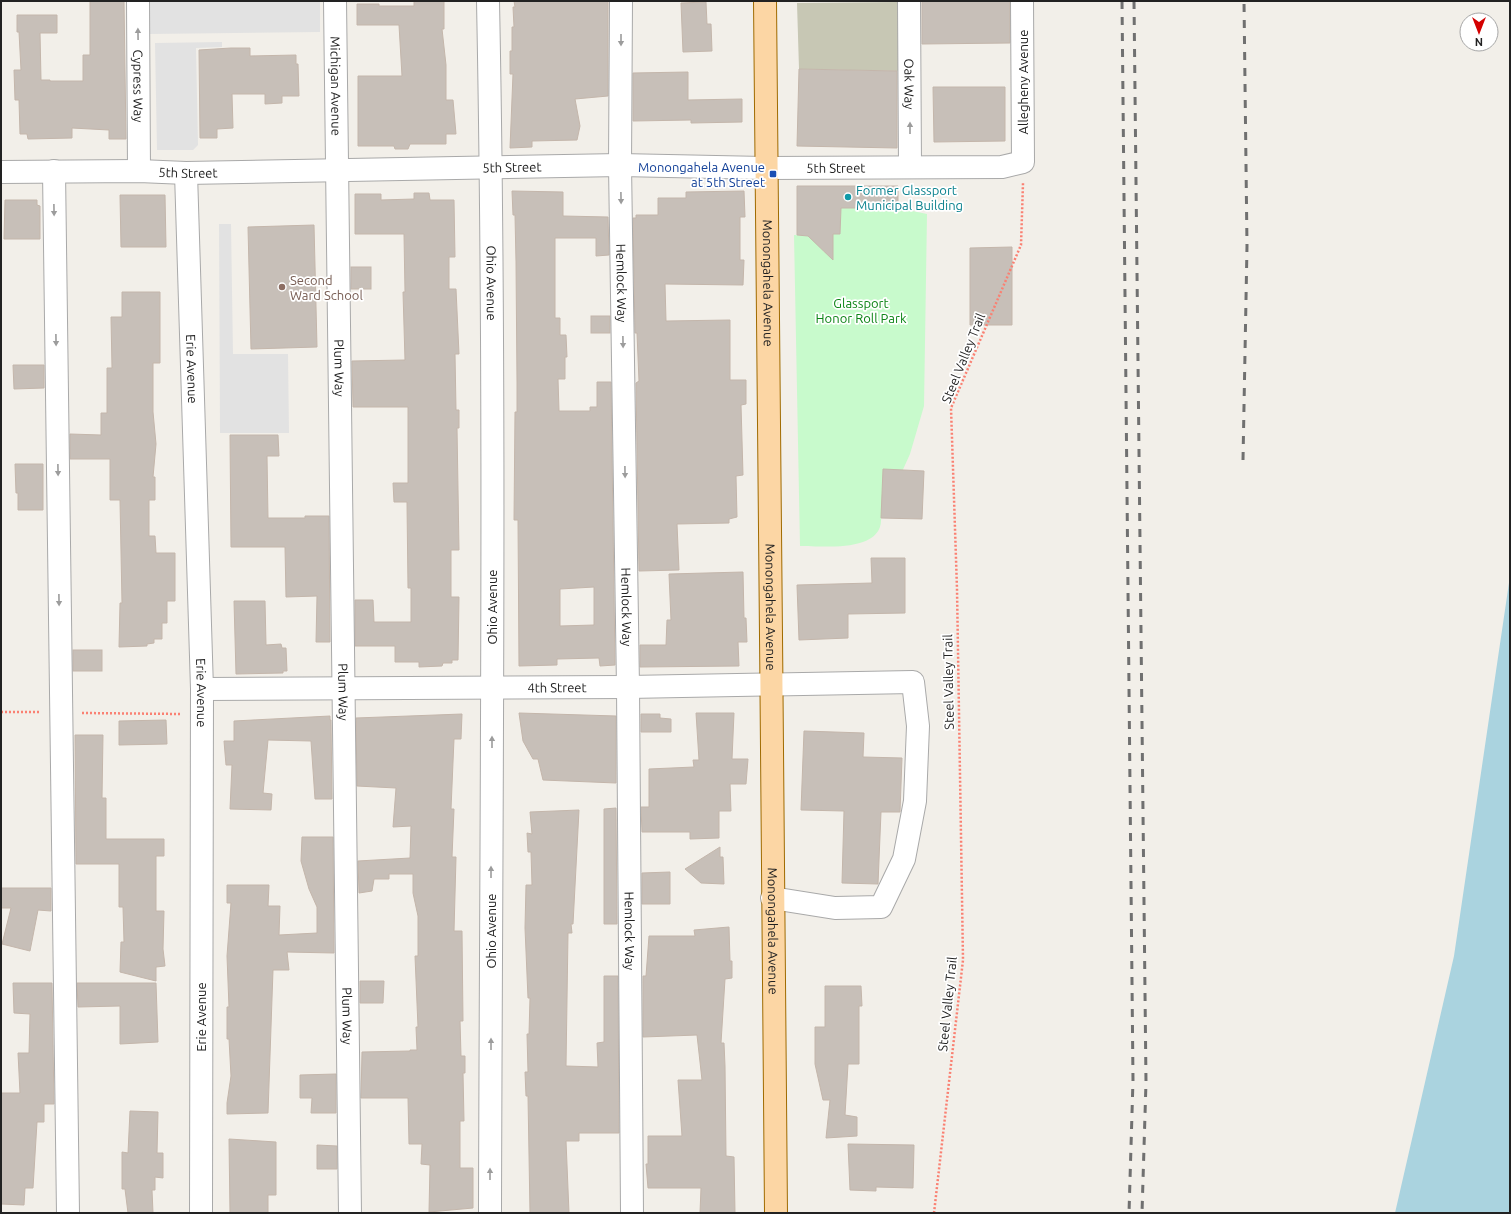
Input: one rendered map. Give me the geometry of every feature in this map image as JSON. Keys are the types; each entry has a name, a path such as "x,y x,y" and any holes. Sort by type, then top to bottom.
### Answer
{"main road":[{"name":"Monongahela Avenue","path":"765,1 776,1213"}],"street":[{"name":"Cypress Way","path":"138,1 139,171"},
{"name":"Michigan Avenue","path":"335,1 337,170"},
{"name":"Ohio Avenue","path":"488,1 491,167 492,688 490,1213"},
{"name":"Hemlock Way","path":"621,1 620,165 628,687 632,1213"},
{"name":"Oak Way","path":"909,1 910,167"},
{"name":"Allegheny Avenue","path":"1022,1 1023,162"},
{"name":"5th Street","path":"1,172 139,171 186,173 620,165 767,168 1002,167 1023,162"},
{"name":"Plum Way","path":"337,170 350,1213"},
{"path":"54,171 68,1213"},
{"name":"Erie Avenue","path":"186,173 202,689 201,1213"},
{"name":"4th Street","path":"202,689 628,687 913,682 918,726 915,801 904,859 881,907 835,908 772,898"}],"path":[{"name":"Steel Valley Trail","path":"934,1213 963,960 957,589 951,408 1021,245 1023,162"},
{"path":"1,712 202,714"}],"shaded area":[{"path":"148,1 320,1 320,32 149,34"},
{"path":"898,2 900,71 799,69 797,3"},
{"path":"222,42 222,47 196,48 198,145 193,150 157,150 155,43"},
{"path":"219,224 231,224 233,354 288,354 289,433 220,433"}],"green space":[{"name":"Glassport Honor Roll Park","path":"841,208 898,208 927,214 924,406 910,454 881,518 879,529 872,537 862,542 850,545 822,547 800,546 794,235 814,236 824,252 833,252 833,234 840,234"}],"water":[{"path":"1510,576 1510,1213 1395,1213 1454,956"}],"building":[{"path":"90,1 124,1 126,139 109,139 109,130 72,128 72,138 28,139 27,134 20,134 19,100 15,100 14,70 21,70 19,32 17,32 17,15 57,15 57,33 40,33 41,80 83,81 83,55 90,55"},
{"path":"414,1 444,1 444,29 442,29 446,65 446,100 453,100 456,134 446,134 446,144 410,144 408,149 395,149 394,146 358,146 358,76 402,76 399,25 357,25 357,4 379,4 379,6 414,6"},
{"path":"514,1 608,1 608,96 575,99 580,126 577,140 532,141 532,147 510,148 513,74 510,74 510,51 512,51 512,27 514,27"},
{"path":"922,1 1010,1 1010,43 922,44"},
{"path":"706,2 707,24 711,24 712,51 683,52 681,3"},
{"path":"250,48 250,56 296,55 296,64 298,64 299,96 282,96 282,103 265,104 265,94 232,94 233,128 217,129 217,138 200,138 199,50"},
{"path":"799,69 897,71 897,148 797,146"},
{"path":"688,72 688,100 742,99 742,122 691,123 691,120 633,121 633,73"},
{"path":"933,87 1005,87 1005,141 934,142"},
{"path":"797,186 898,186 898,208 841,208 840,234 833,234 833,260 808,236 797,235"},
{"path":"512,191 563,192 563,216 608,217 609,255 596,256 596,238 555,238 555,318 560,318 560,335 566,335 567,357 565,357 565,379 558,379 559,411 590,411 590,407 597,407 597,382 611,382 615,665 600,666 599,658 557,659 557,665 519,666 518,520 514,520 515,412 517,412 517,382 515,215 513,215","holes":["594,587 594,625 560,626 560,589"]},
{"path":"744,191 745,217 740,217 740,260 744,260 743,285 665,284 666,321 730,320 730,380 746,380 746,404 741,405 743,475 736,476 737,517 729,519 729,523 677,524 679,570 639,571 636,383 639,381 637,333 635,333 633,218 636,218 636,215 658,215 658,198 686,198 686,192"},
{"path":"414,193 429,193 430,200 454,200 455,257 449,257 449,289 456,289 459,354 455,354 456,410 459,410 459,428 457,428 459,550 451,550 451,597 459,597 458,660 452,660 452,663 443,663 442,666 419,667 419,662 395,662 395,646 355,646 355,600 373,600 374,622 411,622 411,588 408,588 407,502 394,502 393,483 408,483 408,407 353,407 352,361 405,360 403,292 405,292 404,234 355,234 355,194 381,194 381,200 414,199"},
{"path":"120,195 165,195 166,247 121,247"},
{"path":"5,200 37,200 37,205 40,206 40,239 4,239"},
{"name":"Second Ward School","path":"314,225 317,347 251,349 248,227"},
{"path":"1012,247 1012,325 970,325 970,248"},
{"path":"351,267 371,267 371,289 351,289"},
{"path":"122,292 160,292 160,363 153,363 153,412 156,444 153,477 155,477 155,500 149,500 149,536 155,536 156,553 175,553 175,601 167,601 167,623 162,623 162,639 154,639 154,643 147,644 147,646 119,647 120,603 122,603 120,500 110,500 110,459 70,459 70,434 101,435 101,413 107,413 107,368 112,368 111,317 122,317"},
{"path":"591,316 610,316 610,333 591,333"},
{"path":"13,365 44,365 44,388 14,389"},
{"path":"230,435 278,435 279,456 267,456 268,518 305,518 305,516 329,516 330,642 316,642 317,596 286,597 285,547 231,547"},
{"path":"15,464 43,464 43,510 18,510"},
{"path":"883,469 924,471 922,519 881,518"},
{"path":"871,558 905,558 905,613 848,614 848,638 799,640 797,585 872,583"},
{"path":"743,572 744,618 746,618 747,642 738,642 739,666 640,667 640,645 666,645 667,620 671,620 669,574"},
{"path":"234,601 265,601 266,645 281,644 282,648 286,648 287,671 283,671 283,673 236,674"},
{"path":"73,650 102,650 102,671 73,671"},
{"path":"519,713 616,716 616,783 543,780 538,759 533,759 523,741"},
{"path":"696,713 734,713 732,759 748,759 746,784 730,784 731,811 719,811 719,838 690,839 690,832 642,832 641,807 649,807 649,769 694,767 693,760 699,760"},
{"path":"462,714 461,739 454,739 451,809 454,809 452,857 456,857 454,931 462,931 463,1021 460,1021 461,1056 465,1056 465,1073 463,1073 464,1121 460,1121 460,1168 473,1168 473,1208 429,1212 430,1165 421,1164 422,1144 409,1144 408,1098 361,1098 362,1052 417,1050 416,1027 418,1027 415,956 418,956 418,916 413,893 413,874 389,874 389,879 374,879 372,891 359,893 358,861 410,858 411,826 393,827 396,788 357,786 356,718"},
{"path":"641,714 660,714 660,718 671,719 671,732 641,732"},
{"path":"330,716 332,799 315,799 311,741 268,740 263,793 272,794 271,810 230,809 232,765 226,765 224,741 234,741 234,721"},
{"path":"166,720 167,744 119,745 119,721"},
{"path":"804,731 864,733 863,757 902,758 900,812 881,812 878,884 842,883 844,811 801,810"},
{"path":"75,735 103,735 102,798 106,798 106,839 164,839 164,856 156,856 156,911 164,911 163,949 165,966 156,967 156,981 120,972 121,942 124,942 123,907 119,907 119,864 76,864"},
{"path":"616,808 617,924 604,924 604,809"},
{"path":"579,810 573,924 571,924 572,933 568,933 566,1066 598,1067 597,1043 604,1042 604,976 618,976 619,1133 579,1133 579,1141 566,1141 569,1213 530,1213 528,1096 526,1096 525,1072 528,1072 527,1034 529,1034 530,998 528,998 525,928 526,885 532,885 531,852 528,852 527,833 532,834 530,812"},
{"path":"302,837 333,837 334,953 287,952 289,970 273,970 268,1113 227,1114 231,1076 229,1039 227,1039 227,1007 229,1007 227,956 231,903 227,903 227,885 269,885 268,906 280,906 279,935 317,933 317,907 309,889 301,861"},
{"path":"720,847 720,857 723,857 724,884 701,883 685,869"},
{"path":"670,872 670,904 642,904 642,873"},
{"path":"1,888 51,888 51,911 38,910 30,951 2,944 11,908 1,908"},
{"path":"729,927 732,978 725,979 721,1043 724,1043 726,1156 734,1157 735,1213 700,1213 701,1188 648,1188 646,1164 648,1164 648,1136 682,1136 678,1080 702,1080 697,1035 643,1037 643,976 646,976 649,936 695,936 694,930"},
{"path":"360,981 384,981 383,1003 360,1003"},
{"path":"13,983 52,983 54,1104 44,1104 44,1122 37,1122 33,1188 25,1188 24,1205 1,1204 1,1093 20,1093 18,1053 29,1053 30,1014 14,1013"},
{"path":"77,983 156,983 158,1042 120,1044 120,1006 78,1007"},
{"path":"825,986 861,986 862,1006 859,1006 859,1064 848,1064 845,1115 857,1117 857,1136 826,1138 830,1100 823,1100 815,1064 815,1027 825,1027"},
{"path":"336,1074 336,1113 311,1113 312,1098 300,1098 300,1075"},
{"path":"130,1111 158,1112 157,1153 163,1153 163,1178 155,1177 155,1190 152,1190 153,1213 128,1213 125,1189 122,1189 122,1152 128,1153"},
{"path":"229,1139 276,1142 276,1195 268,1195 268,1213 230,1213"},
{"path":"848,1144 914,1145 913,1188 876,1187 876,1191 850,1190"},
{"path":"317,1145 337,1146 337,1169 317,1169"}],"railway":[{"path":"1122,1 1133,1080 1129,1213"},
{"path":"1134,1 1146,1082 1142,1213"},
{"path":"1243,460 1247,246 1244,1"}],"place":[{"name":"Monongahela Avenue at 5th Street","path":"773,174"},
{"name":"Former Glassport Municipal Building","path":"848,197"},
{"name":"Second Ward School","path":"282,287"}]}
